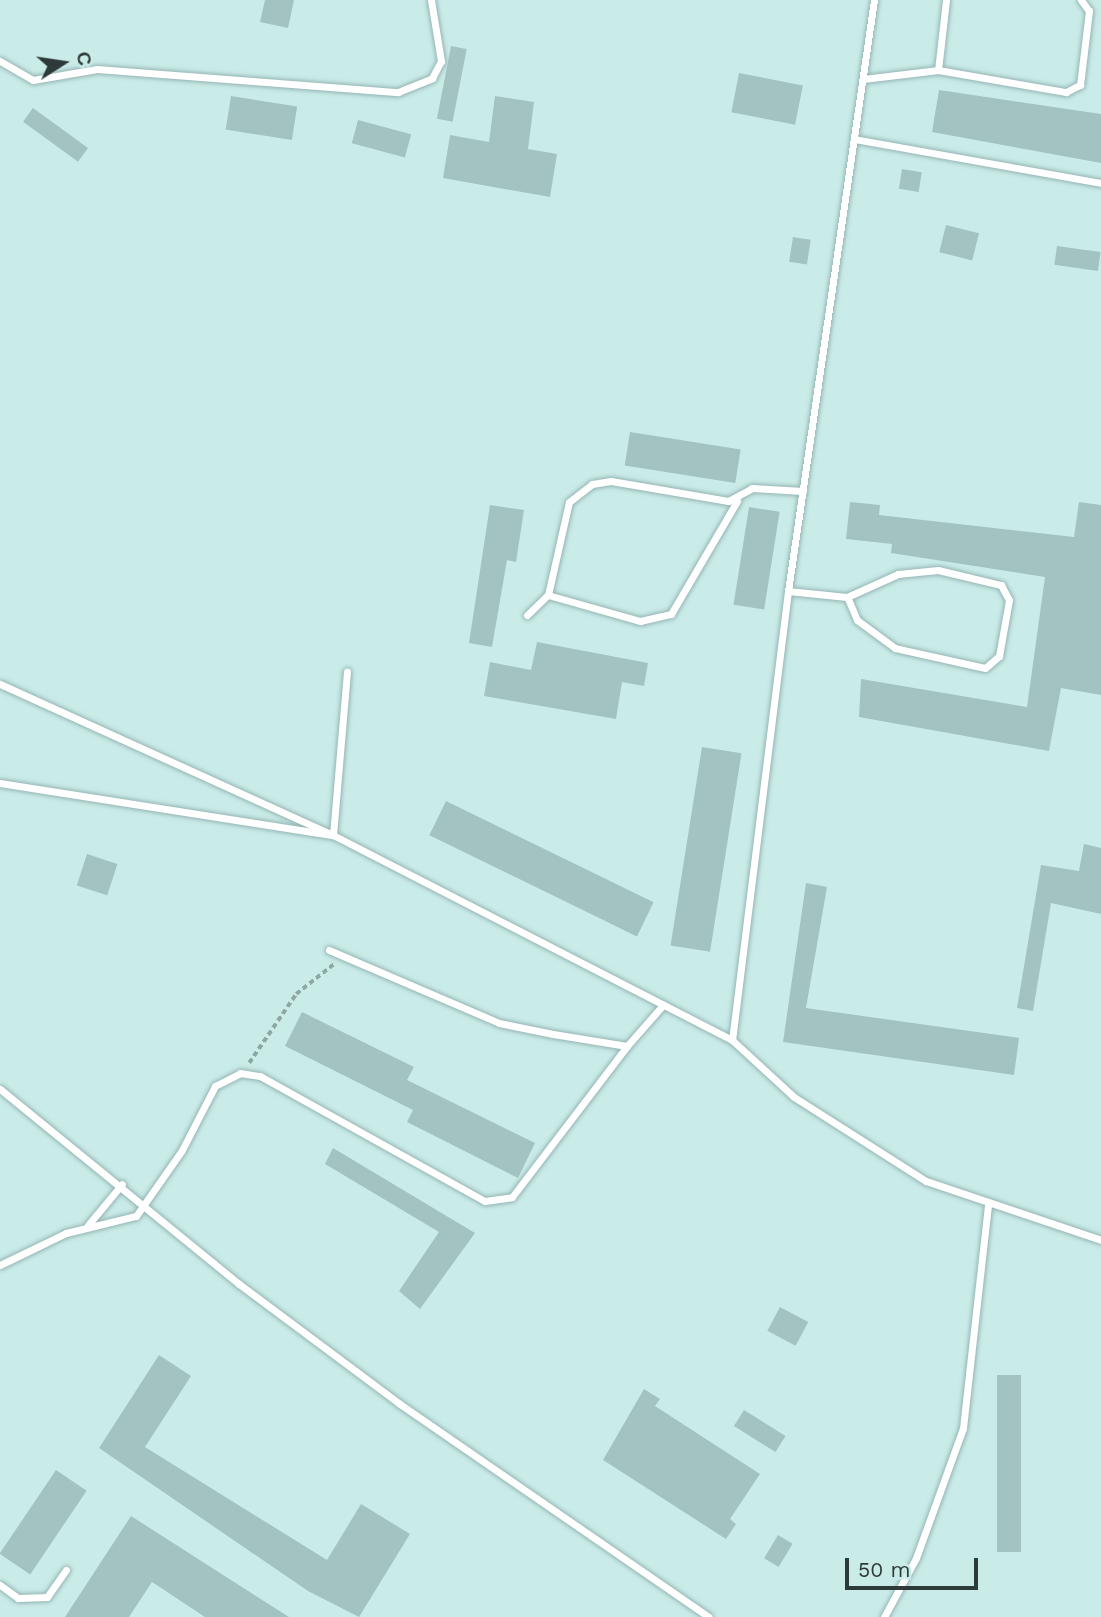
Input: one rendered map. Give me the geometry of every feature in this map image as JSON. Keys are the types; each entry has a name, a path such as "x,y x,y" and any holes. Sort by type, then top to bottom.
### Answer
{"lane":[{"path":"0,61 33,80 97,69 398,92 432,78 441,61 431,0"},
{"path":"732,1040 788,591 874,0"},
{"path":"938,71 946,0"},
{"path":"863,79 938,71 1066,92 1080,85 1089,11 1081,0"},
{"path":"854,139 1101,183"},
{"path":"527,615 548,595 569,502 592,484 611,481 737,501"},
{"path":"548,595 640,621 671,614 737,501 752,488 803,491"},
{"path":"788,591 847,597 898,574 937,570 1001,585 1009,600 999,656 985,668 895,648 857,621 847,597"},
{"path":"333,835 347,672"},
{"path":"0,684 333,835 732,1040 794,1097 926,1181 988,1206 1101,1240"},
{"path":"0,783 333,835"},
{"path":"329,950 499,1023 626,1046"},
{"path":"0,1265 88,1225 127,1220 148,1206 215,1086 240,1073 260,1076 485,1201 512,1197 528,1182 626,1046 663,1005"},
{"path":"0,1089 400,1404 709,1617"},
{"path":"88,1225 122,1184"},
{"path":"884,1617 916,1558 963,1428 988,1206"},
{"path":"0,1585 19,1598 47,1597 66,1570"}],"path":[{"path":"240,1073 296,994 344,957"}],"building":[{"path":"265,0 294,0 288,28 260,22"},
{"path":"451,46 467,49 453,122 437,119"},
{"path":"739,73 803,85 795,125 731,112"},
{"path":"939,90 1101,114 1101,163 932,132"},
{"path":"231,96 297,106 292,140 226,130"},
{"path":"495,96 534,102 528,149 557,154 550,197 443,178 450,135 489,142"},
{"path":"33,108 88,148 78,162 23,122"},
{"path":"358,120 411,134 405,157 352,143"},
{"path":"902,169 922,172 919,192 899,189"},
{"path":"946,225 979,233 972,260 939,252"},
{"path":"793,237 811,240 807,265 789,262"},
{"path":"1057,246 1101,252 1098,271 1054,265"},
{"path":"630,432 741,450 735,483 625,466"},
{"path":"850,502 880,505 879,515 1074,537 1079,502 1101,505 1101,695 1061,688 1049,751 859,717 861,679 1027,707 1045,577 891,553 892,544 846,539"},
{"path":"490,505 524,510 516,562 507,560 492,647 469,643"},
{"path":"749,507 780,512 764,610 734,605"},
{"path":"537,642 648,663 644,686 622,682 616,719 484,696 490,662 531,670"},
{"path":"702,747 742,753 710,952 671,946"},
{"path":"446,801 654,902 637,936 429,835"},
{"path":"1084,844 1101,848 1101,914 1051,903 1033,1011 1017,1008 1041,865 1079,871"},
{"path":"87,854 117,864 107,895 77,885"},
{"path":"806,883 827,887 806,1008 1019,1038 1014,1075 783,1042"},
{"path":"302,1012 414,1067 407,1080 535,1143 518,1178 407,1122 413,1110 285,1046"},
{"path":"333,1148 475,1233 420,1309 399,1291 439,1232 325,1164"},
{"path":"780,1307 808,1322 796,1346 767,1331"},
{"path":"159,1355 191,1376 145,1447 327,1560 361,1504 410,1534 359,1617 308,1591 99,1448"},
{"path":"997,1375 1021,1375 1021,1552 997,1552"},
{"path":"644,1389 660,1399 655,1406 760,1474 730,1519 736,1524 726,1539 603,1460"},
{"path":"744,1410 786,1436 775,1452 734,1426"},
{"path":"56,1470 87,1491 30,1574 0,1553"},
{"path":"131,1516 289,1617 205,1617 152,1582 129,1617 65,1617"},
{"path":"778,1535 793,1544 779,1567 764,1558"}]}
